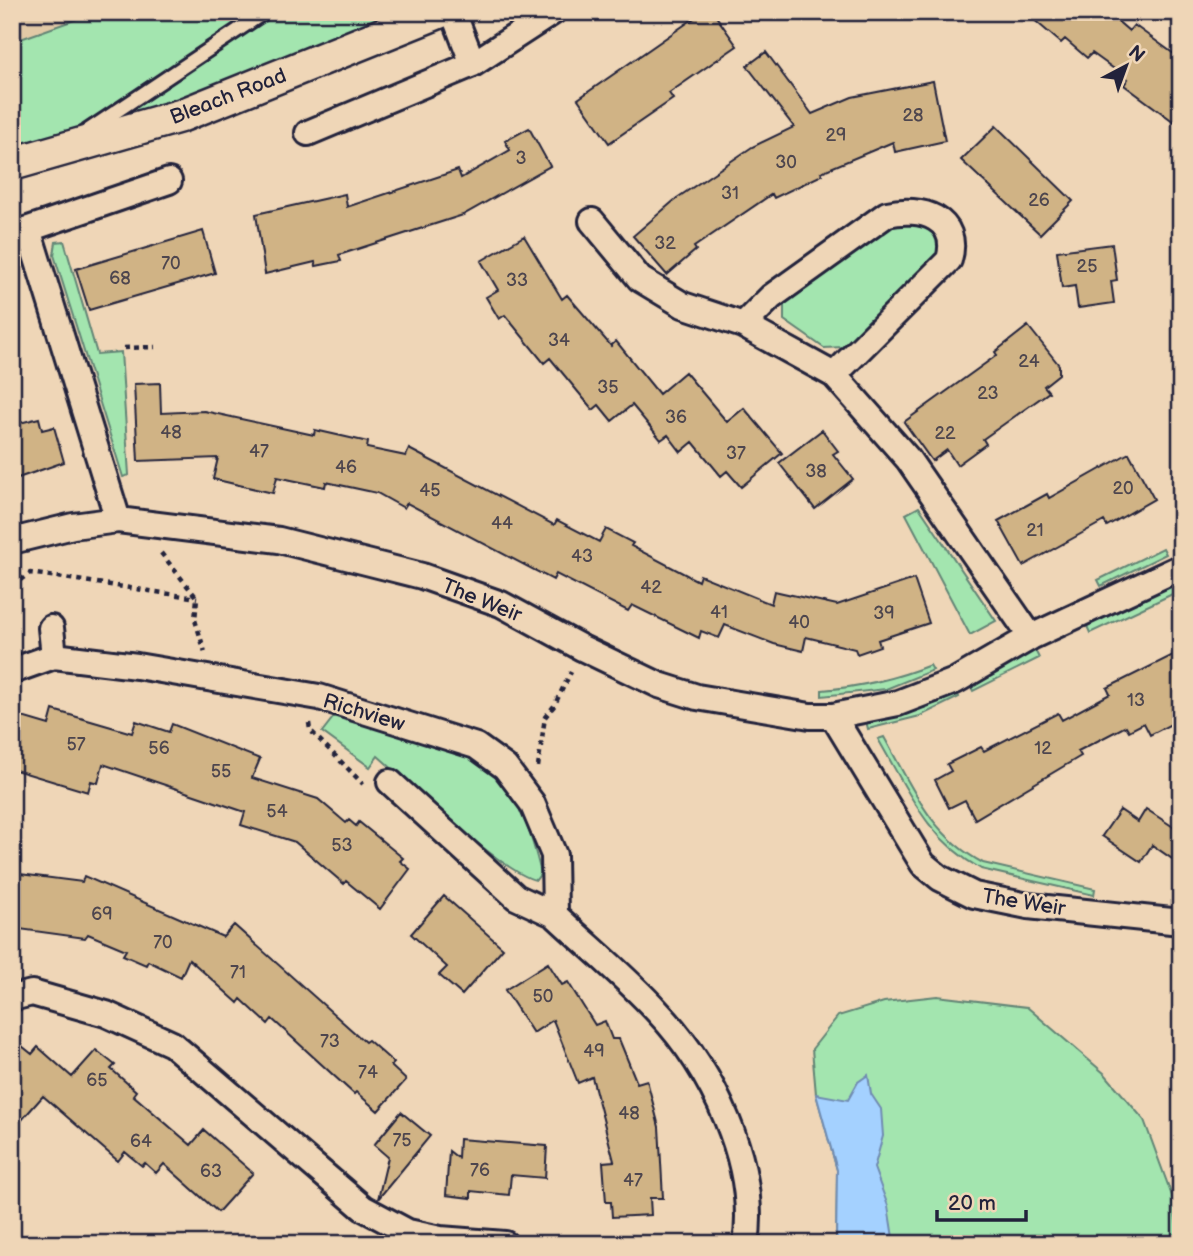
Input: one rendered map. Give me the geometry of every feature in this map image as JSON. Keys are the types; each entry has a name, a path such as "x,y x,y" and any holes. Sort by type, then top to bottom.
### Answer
{"street":[{"name":"Bleach Road","path":"12,164 180,116 439,12"},
{"path":"453,12 473,64"},
{"path":"308,133 473,64 553,12"},
{"path":"118,520 20,232 169,181"},
{"path":"743,325 771,297 887,214 907,210 928,214 947,228 953,244 949,260 834,375"},
{"path":"592,221 640,279 682,305 743,325 834,375 908,459 1031,637"},
{"name":"The Weir","path":"12,541 73,526 118,520 279,540 422,576 501,604 582,648 659,685 697,697 762,709 834,716 898,703 955,681 1031,637 1181,567"},
{"path":"51,628 54,656"},
{"name":"Richview","path":"12,671 54,656 137,666 304,695 476,746 505,767 525,793 554,855 555,915"},
{"name":"The Weir","path":"834,716 923,864 940,878 974,895 1028,906 1181,922"},
{"path":"390,782 516,897 555,915 658,1012 709,1080 737,1147 750,1216 746,1244"},
{"path":"12,998 32,993 106,1014 172,1044 363,1208 408,1232 438,1241 505,1244"}],"lane":[{"path":"58,151 265,12"}],"path":[{"path":"124,348 155,347"},
{"path":"160,545 161,552 197,598 198,636 206,655"},
{"path":"12,586 30,573 197,598"},
{"path":"525,793 537,774 545,718 554,706 582,648"},
{"path":"304,695 310,730 369,789 390,782"}],"shaded area":[{"path":"12,12 97,12 12,42"}],"green space":[{"path":"97,12 403,12 180,102 12,149 12,42"},
{"path":"905,220 934,228 944,252 843,347 824,348 784,320 784,303 894,224"},
{"path":"64,241 97,354 121,352 129,475 123,477 54,255 56,242"},
{"path":"919,507 996,621 970,635 906,514"},
{"path":"1163,548 1166,554 1101,586 1098,580"},
{"path":"1181,579 1181,590 1090,633 1086,624"},
{"path":"1035,650 1039,658 973,691 969,683"},
{"path":"930,665 933,670 886,689 822,696 822,690 877,682"},
{"path":"956,690 959,697 920,716 868,729 866,721"},
{"path":"336,714 448,749 489,769 509,789 521,812 541,873 536,880 502,862 480,845 378,756 370,767 322,732"},
{"path":"884,737 924,808 949,839 965,852 983,863 1095,889 1094,895 981,869 962,857 932,828 920,812 878,739"},
{"path":"937,996 1027,1007 1105,1074 1144,1120 1172,1196 1180,1244 836,1244 837,1170 816,1094 812,1049 838,1016 884,1002"}],"water":[{"path":"868,1075 871,1094 881,1109 883,1136 874,1168 888,1206 894,1244 836,1244 837,1170 816,1094 848,1100 858,1082"}],"building":[{"path":"703,12 713,12 737,46 669,93 673,99 609,143 578,99"},
{"path":"1025,12 1107,12 1129,31 1134,25 1181,59 1181,127 1124,85 1128,79 1092,53 1087,58 1065,39 1061,43"},
{"path":"766,52 812,114 852,97 933,81 945,141 895,152 893,142 821,172 822,175 774,198 772,194 694,247 696,250 667,275 633,236 677,198 752,147 794,127 747,66"},
{"path":"996,126 1073,201 1040,234 961,160"},
{"path":"529,128 550,166 463,215 339,255 341,261 316,266 315,262 265,274 256,214 345,194 347,207 458,170 461,178 510,150 505,141"},
{"path":"203,231 215,273 89,310 76,269"},
{"path":"524,236 562,299 567,295 611,346 616,341 659,394 685,372 727,422 744,408 782,453 741,487 727,471 721,476 693,442 681,452 668,435 661,440 632,405 612,421 599,405 593,410 550,358 544,363 505,315 499,319 486,297 498,290 481,261"},
{"path":"1112,244 1117,280 1111,281 1114,303 1078,308 1075,286 1062,288 1057,251"},
{"path":"1028,326 1059,365 1059,374 1044,386 1049,392 983,439 986,444 957,465 947,450 932,461 904,422 997,355 995,352"},
{"path":"160,383 161,413 204,411 314,435 315,430 368,442 367,448 406,456 409,449 554,525 557,520 599,542 606,529 633,543 631,546 698,581 700,575 771,604 774,591 837,605 914,579 929,623 878,640 880,646 857,654 855,649 806,637 803,651 774,644 725,625 719,638 701,631 699,638 632,605 628,611 556,574 553,580 407,503 404,508 377,493 326,482 325,487 277,477 273,493 213,479 218,458 138,461 134,384"},
{"path":"39,418 42,430 54,427 64,462 12,480 12,425"},
{"path":"822,430 838,451 833,454 853,479 815,509 779,463"},
{"path":"1129,453 1154,499 1107,526 1104,521 1023,566 998,521 1047,494 1049,498"},
{"path":"1181,651 1181,719 1150,735 1144,723 1129,731 1126,726 1078,751 1081,756 975,819 965,800 949,808 935,780 951,771 947,764 981,747 984,751 1058,713 1062,720 1110,694 1107,688"},
{"path":"53,710 132,733 136,721 169,732 172,724 260,759 252,778 318,799 346,823 349,820 356,826 359,822 403,858 400,861 410,869 380,909 346,881 344,884 295,842 241,825 245,812 103,764 98,783 91,781 88,792 12,769 12,714 49,725"},
{"path":"1146,809 1181,832 1181,865 1152,845 1141,862 1102,836 1120,810 1138,822"},
{"path":"12,873 82,882 84,876 223,937 234,925 365,1042 368,1040 394,1063 391,1066 406,1080 378,1111 356,1092 354,1094 272,1019 268,1024 241,999 238,1003 189,959 181,977 148,961 146,965 123,955 126,950 88,934 85,938 12,928"},
{"path":"444,896 503,948 462,995 439,975 447,967 411,934"},
{"path":"548,963 562,985 568,982 595,1025 605,1021 612,1039 619,1039 637,1083 647,1080 659,1127 663,1198 650,1198 651,1215 612,1217 611,1202 606,1202 603,1162 614,1161 592,1077 578,1083 553,1020 533,1033 505,990"},
{"path":"12,1038 32,1054 38,1047 72,1077 96,1050 115,1065 111,1069 136,1091 133,1095 191,1145 204,1130 253,1173 218,1212 164,1164 156,1173 145,1163 142,1166 125,1152 118,1161 43,1096 12,1131"},
{"path":"401,1112 430,1136 378,1199 388,1157 374,1145"},
{"path":"459,1139 547,1146 545,1178 511,1175 509,1195 471,1191 471,1198 446,1195 449,1151 458,1158"}]}
